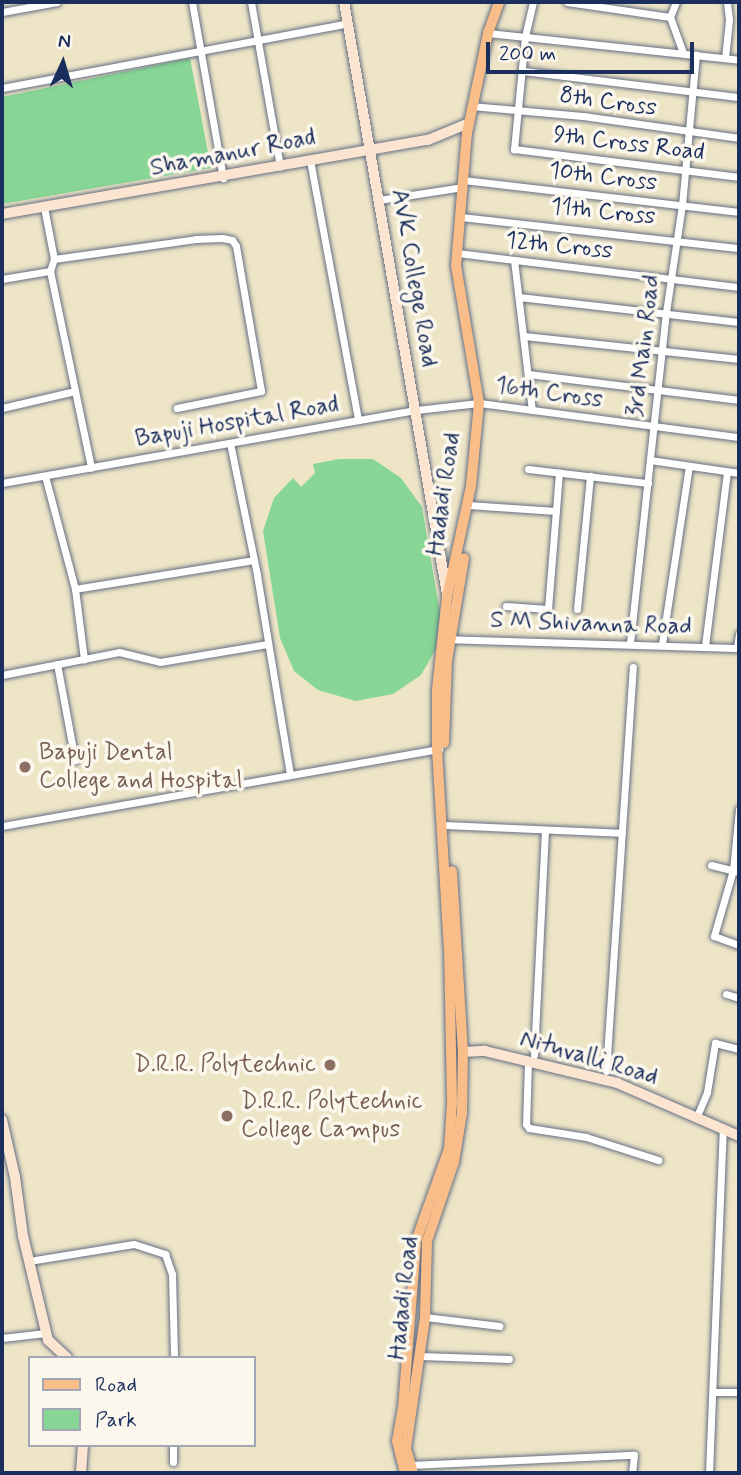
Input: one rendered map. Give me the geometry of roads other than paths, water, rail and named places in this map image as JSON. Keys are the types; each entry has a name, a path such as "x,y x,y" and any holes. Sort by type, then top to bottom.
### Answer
{"main road":[{"name":"AVK College Road","path":"344,2 447,597"},
{"name":"Hadadi Road","path":"409,1471 407,1448 425,1317 427,1241 454,1162 460,1130 463,1052 456,1000 437,690 446,639 447,597 458,570 471,505 479,403 456,266 463,183 471,106 488,33 499,2"},
{"name":"Shamanur Road","path":"2,214 223,178 428,140 469,123"},
{"path":"442,563 458,570 446,639"},
{"path":"409,1471 397,1441 411,1318 416,1241 449,1149 456,1000"},
{"name":"Nituvalli Road","path":"463,1052 485,1051 531,1059 617,1083 739,1136"},
{"path":"2,1120 46,1333 48,1340 65,1356"},
{"path":"81,1473 83,1447"}],"street":[{"path":"2,12 57,2"},
{"path":"192,2 223,178"},
{"path":"251,2 280,166"},
{"path":"520,111 526,37 533,2"},
{"path":"567,2 670,17"},
{"path":"676,2 670,17 683,53"},
{"path":"725,58 729,19 727,2"},
{"path":"729,19 739,20"},
{"path":"2,88 348,23"},
{"path":"488,33 739,60"},
{"name":"3rd Main Road","path":"630,643 666,312 682,205 696,55"},
{"path":"523,71 739,97"},
{"name":"8th Cross","path":"471,106 739,138"},
{"name":"9th Cross Road","path":"520,111 514,149 739,177"},
{"path":"310,160 358,420"},
{"name":"10th Cross","path":"379,200 463,183 739,212"},
{"path":"44,207 54,259 50,271 91,468"},
{"name":"11th Cross","path":"461,217 739,248"},
{"path":"54,259 196,239 232,240 243,281 261,391 177,408"},
{"name":"12th Cross","path":"457,253 739,287"},
{"path":"513,261 532,410"},
{"path":"2,279 50,271"},
{"path":"519,297 739,322"},
{"path":"524,336 739,359"},
{"path":"528,374 739,400"},
{"path":"2,408 75,391"},
{"name":"Bapuji Hospital Road","path":"2,483 416,410 479,403"},
{"name":"16th Cross","path":"479,403 653,428 739,437"},
{"path":"230,443 254,560 290,775"},
{"path":"650,460 739,473"},
{"path":"662,644 689,466"},
{"path":"528,469 648,483"},
{"path":"705,646 727,471"},
{"path":"506,606 548,609 559,472"},
{"path":"45,476 75,589 84,659"},
{"path":"577,610 590,476"},
{"path":"471,505 556,511"},
{"path":"75,589 254,560"},
{"path":"738,648 739,634"},
{"name":"S M Shivanna Road","path":"446,639 738,648"},
{"path":"2,675 119,652 160,662 268,643"},
{"path":"57,664 75,760"},
{"path":"606,1071 633,667"},
{"path":"2,826 441,748"},
{"path":"739,809 736,871 714,936 739,945"},
{"path":"446,826 622,833"},
{"path":"545,832 526,1124 529,1128 596,1139 658,1160"},
{"path":"712,865 736,871"},
{"path":"726,994 739,998"},
{"path":"697,1116 707,1092 715,1042 739,1049"},
{"path":"709,1473 723,1129"},
{"path":"29,1261 134,1244 165,1254 172,1274 174,1356"},
{"path":"425,1317 499,1326"},
{"path":"2,1338 46,1333"},
{"path":"420,1356 509,1359"},
{"path":"713,1392 739,1392"},
{"path":"173,1447 173,1462"},
{"path":"409,1471 634,1455 632,1473"}],"place":[{"name":"Bapuji Dental College and Hospital","path":"25,767"},
{"name":"D.R.R. Polytechnic","path":"330,1065"},
{"name":"D.R.R. Polytechnic College Campus","path":"227,1116"}]}
